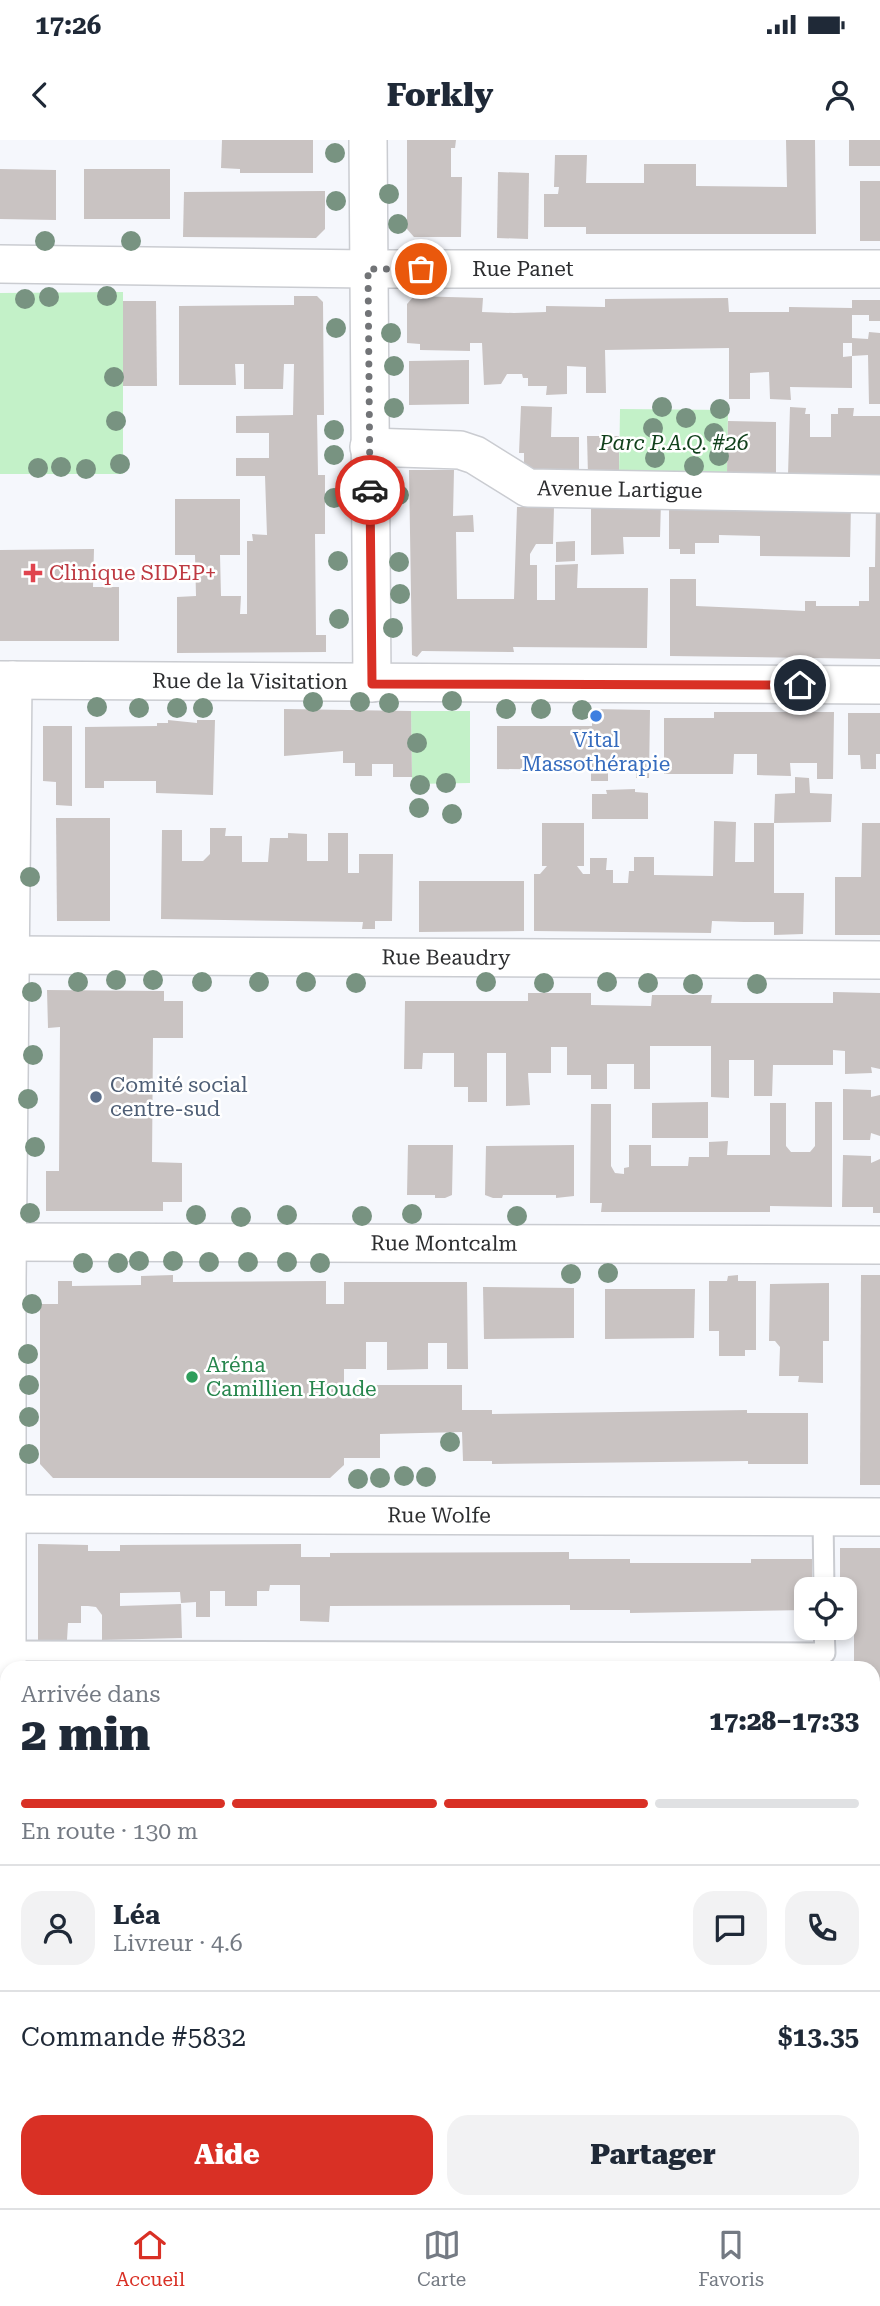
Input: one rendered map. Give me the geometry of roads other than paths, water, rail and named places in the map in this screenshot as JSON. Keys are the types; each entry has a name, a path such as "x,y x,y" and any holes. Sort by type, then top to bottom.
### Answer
{"street":[{"path":"368,140 372,684"},
{"name":"Rue Panet","path":"0,264 368,269 880,270"},
{"name":"Avenue Lartigue","path":"369,447 460,450 475,455 528,488 880,494"},
{"path":"3,1651 5,1036 10,955 7,680"},
{"name":"Rue de la Visitation","path":"7,680 880,685"},
{"name":"Rue Beaudry","path":"10,955 880,960"},
{"name":"Rue Montcalm","path":"5,1261 880,1245"},
{"name":"Rue Wolfe","path":"3,1514 880,1517"}],"lane":[{"path":"823,1517 824,1577"},
{"path":"3,1651 825,1653 824,1640"}],"place":[{"name":"Clinique SIDEP+","path":"33,573"},
{"name":"Vital Massothérapie","path":"596,716"},
{"name":"Comité social centre-sud","path":"96,1097"},
{"name":"Aréna Camillien Houde","path":"192,1377"}],"park label":[{"name":"Parc P.A.Q. #26","path":"674,443"}]}
